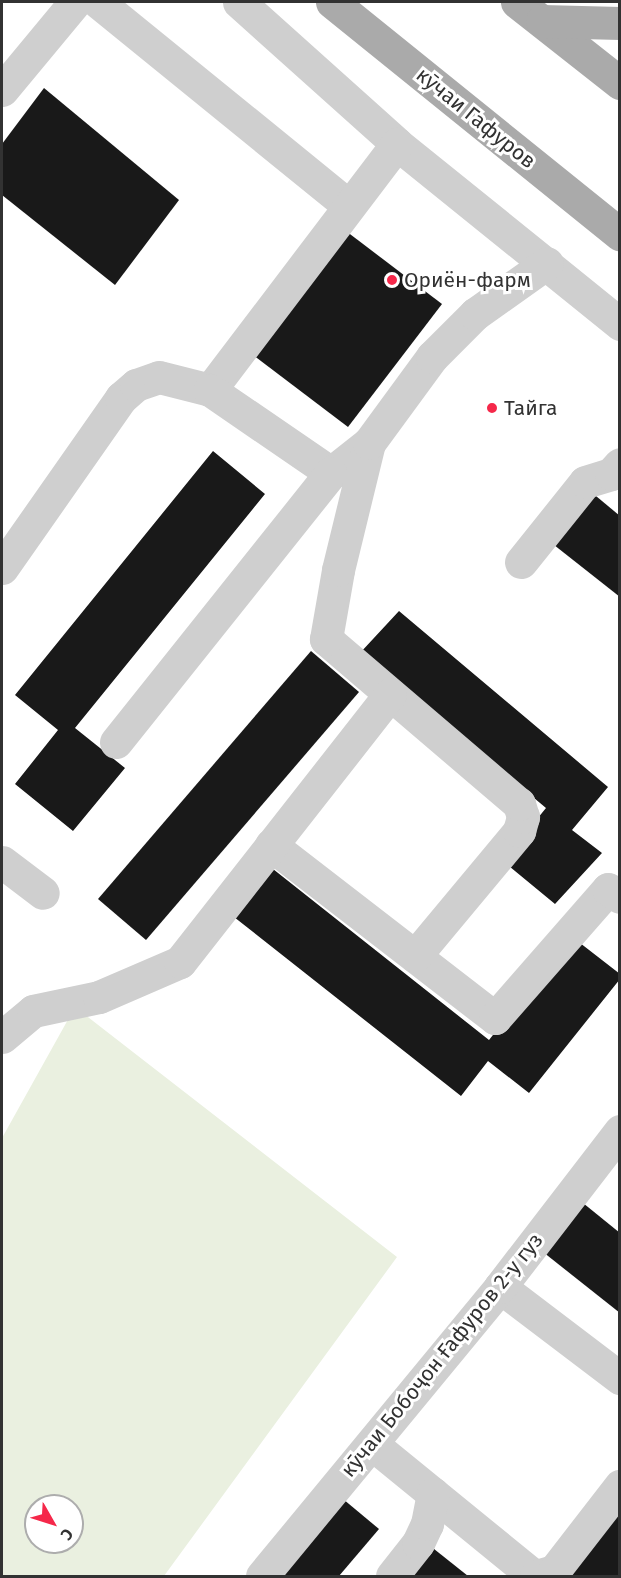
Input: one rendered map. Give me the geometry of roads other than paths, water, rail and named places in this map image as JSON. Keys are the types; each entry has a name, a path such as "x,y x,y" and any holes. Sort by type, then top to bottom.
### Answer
{"main road":[{"name":"кӯчаи Гафуров","path":"332,2 620,234"},
{"path":"517,2 620,83"},
{"path":"542,21 620,22"}],"street":[{"path":"2,90 75,2"},
{"path":"98,2 349,206"},
{"path":"239,2 398,144 620,324"},
{"path":"210,390 398,144"},
{"path":"117,742 331,473 369,443 432,357 476,314 547,263"},
{"path":"2,568 121,398 136,385 159,377 210,390 331,473"},
{"path":"369,443 326,639 519,804 523,817 519,831 415,956"},
{"path":"520,562 585,482 611,474 620,464"},
{"path":"2,1037 33,1011 99,997 180,962 390,694"},
{"path":"272,845 495,1018 608,889 620,897"},
{"path":"2,862 43,893"},
{"name":"кӯчаи Бобоҷон Ғафуров 2-у гуз","path":"262,1576 500,1287 620,1131"},
{"path":"500,1287 620,1378"},
{"path":"372,1444 535,1576 554,1571 620,1486"},
{"path":"392,1576 418,1543 427,1524 433,1494"}],"place":[{"name":"Ориён-фарм","path":"392,280"},
{"name":"Тайга","path":"492,408"}]}
